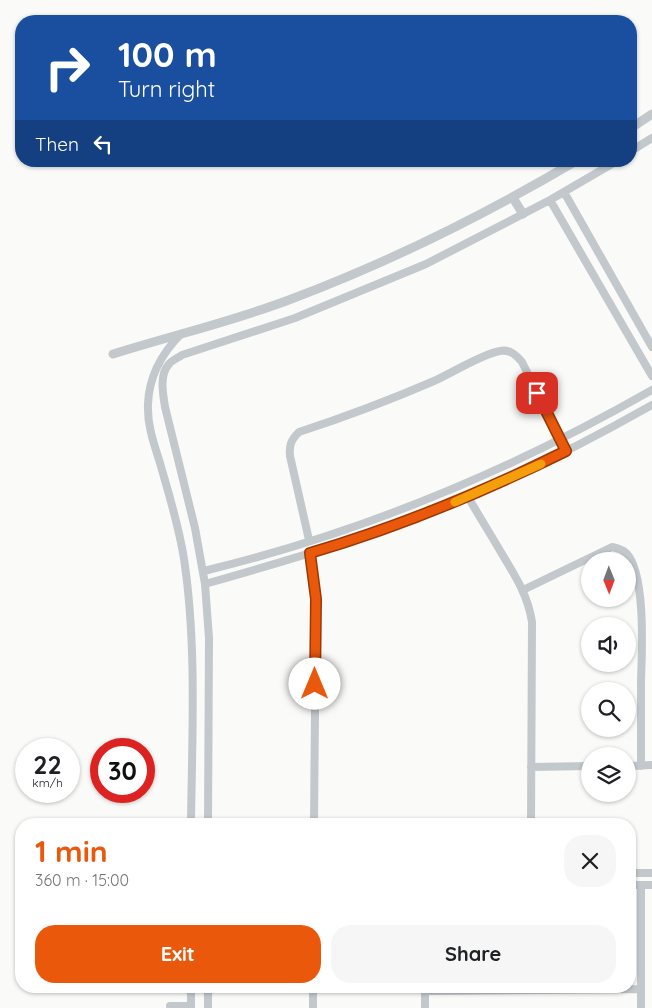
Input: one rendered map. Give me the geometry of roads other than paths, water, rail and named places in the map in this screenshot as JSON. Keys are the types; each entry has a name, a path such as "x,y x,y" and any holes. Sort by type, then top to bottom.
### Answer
{"street":[{"path":"637,124 652,114"},
{"path":"637,148 652,138"},
{"path":"113,354 231,320 293,299 419,245 513,198 566,167"},
{"path":"208,818 208,638 204,571 165,407 162,388 164,372 169,363 182,355 295,318 426,264 524,214 607,167"},
{"path":"564,192 652,347"},
{"path":"513,198 524,214"},
{"path":"550,200 652,376"},
{"path":"181,334 166,351 155,371 149,393 148,414 152,436 179,530 188,582 192,634 192,818"},
{"path":"314,818 316,599 314,552 290,456 289,447 292,438 299,432 400,395 490,353 502,350 516,355 522,362 566,451"},
{"path":"204,571 252,559 376,519 454,488 560,440 652,390"},
{"path":"205,584 314,552 468,497 566,451 652,404"},
{"path":"468,497 528,600 532,622 531,818"},
{"path":"523,590 612,547 620,548 626,552 635,573 641,602 641,766"},
{"path":"531,767 581,766"},
{"path":"636,766 652,766"},
{"path":"636,873 652,873"},
{"path":"636,885 652,885"},
{"path":"641,885 641,1008"},
{"path":"636,989 641,989"},
{"path":"170,1006 191,1007 191,993"},
{"path":"208,993 208,1008"},
{"path":"313,993 313,1008"},
{"path":"425,993 425,1008"}]}
